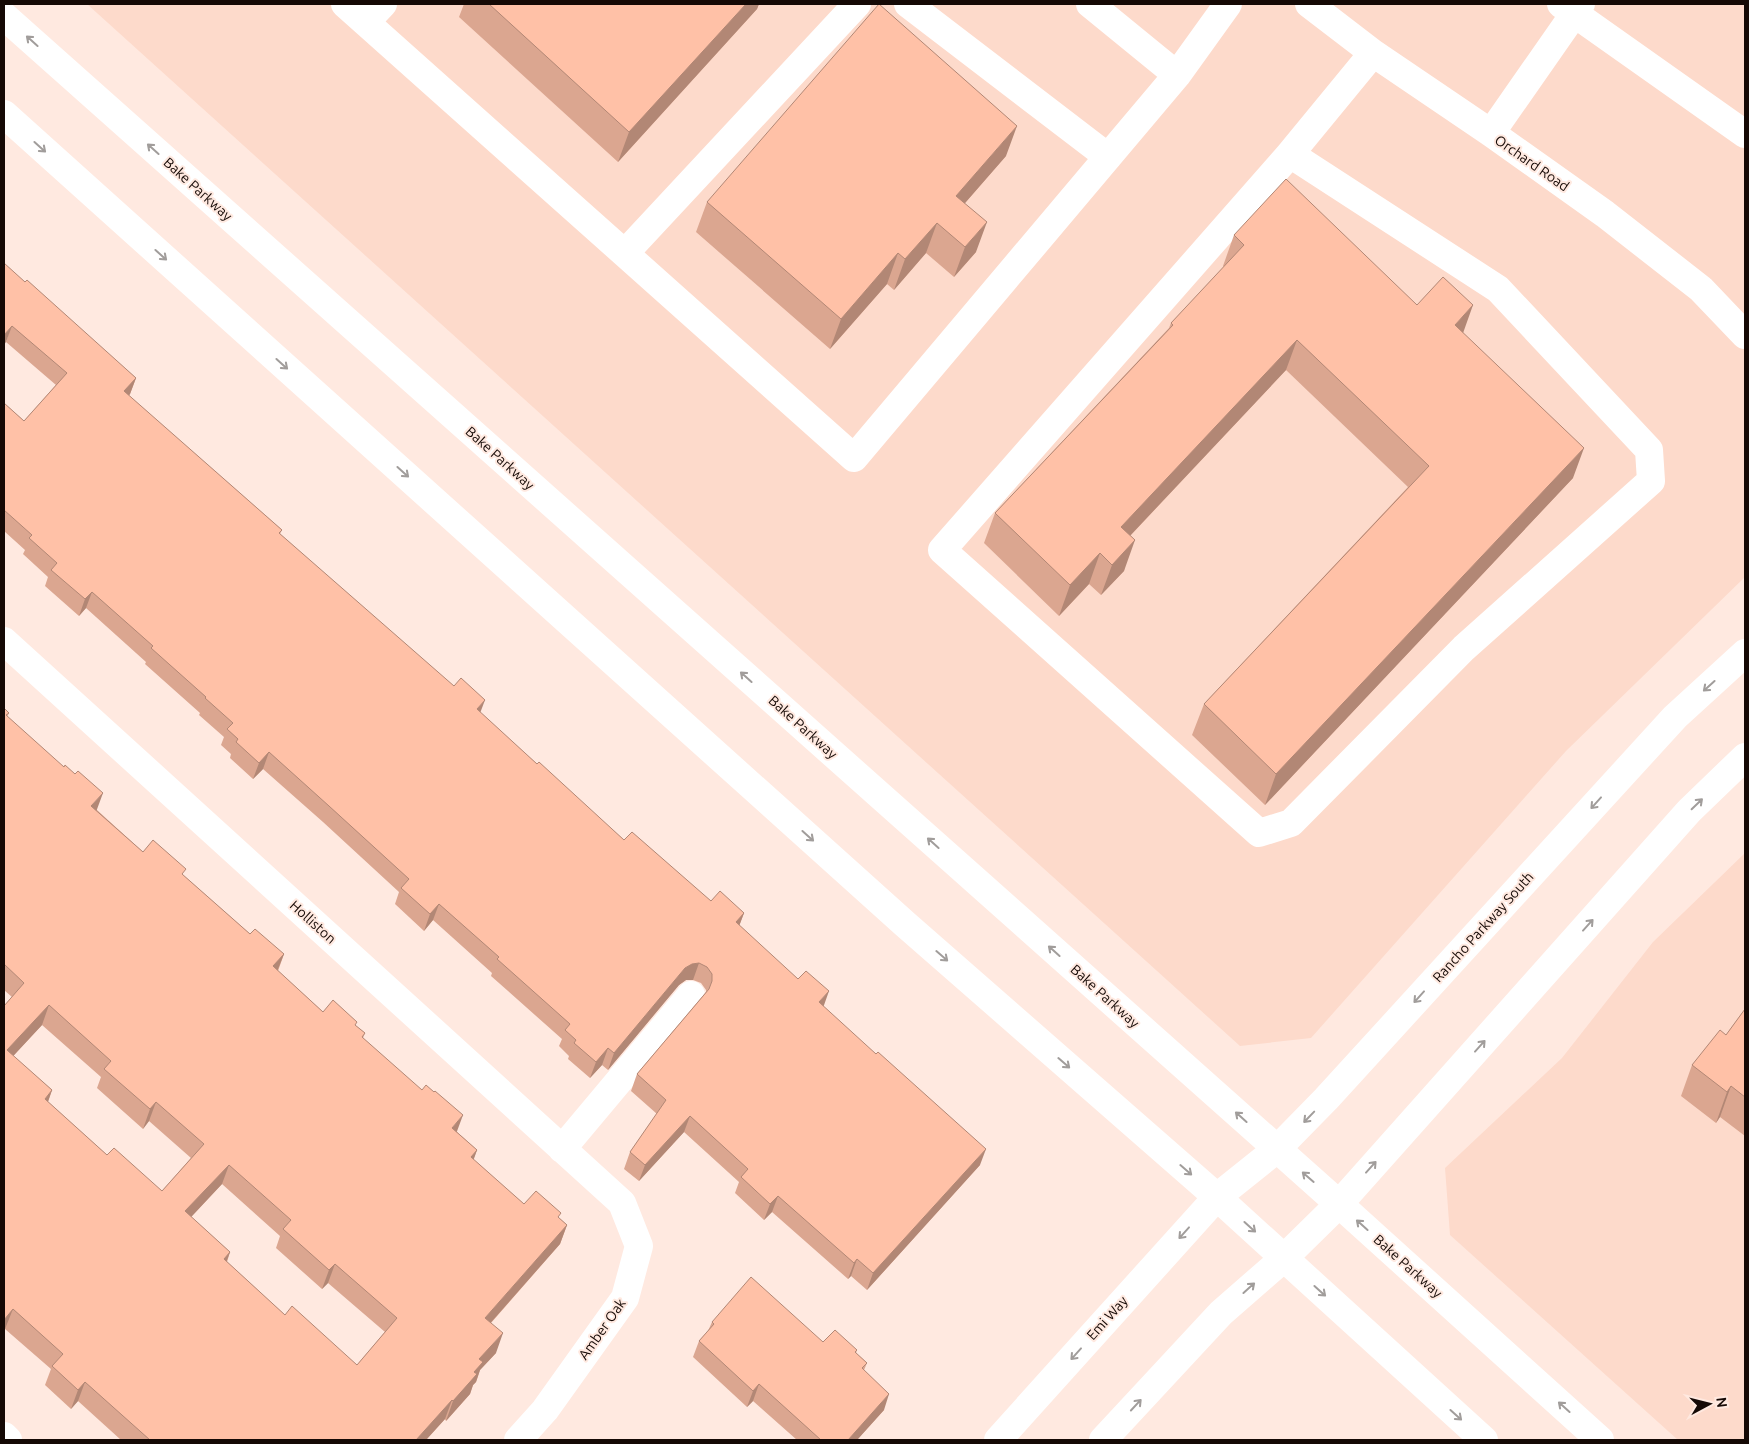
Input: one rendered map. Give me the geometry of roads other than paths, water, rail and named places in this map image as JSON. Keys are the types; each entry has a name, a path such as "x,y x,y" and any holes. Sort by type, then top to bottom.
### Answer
{"main road":[{"path":"345,4 375,13 625,253 854,458 1177,75 1228,4"},
{"path":"625,253 857,4"},
{"path":"908,4 1108,157"},
{"path":"1090,4 1177,75"},
{"name":"Orchard Road","path":"1309,4 1373,53 1492,133 1605,214 1701,289 1745,335"},
{"path":"1492,133 1572,7 1745,134"},
{"name":"Bake Parkway","path":"4,16 1339,1204 1600,1440"},
{"path":"1290,154 1498,289 1649,450 1651,481 1464,648 1291,823 1259,833 942,550 1290,154 1373,53"},
{"path":"4,114 898,917 1217,1197 1484,1440"},
{"name":"Holliston","path":"4,641 622,1203"},
{"name":"Rancho Parkway South","path":"1217,1197 1277,1149 1326,1099 1675,717 1745,653"},
{"path":"1103,1440 1221,1313 1284,1258 1339,1204 1690,811 1745,757"},
{"path":"562,1149 691,996"},
{"name":"Emi Way","path":"998,1440 1217,1197"},
{"name":"Amber Oak","path":"518,1440 545,1410 625,1298 639,1246 622,1203"},
{"path":"4,1436 8,1440"}]}
